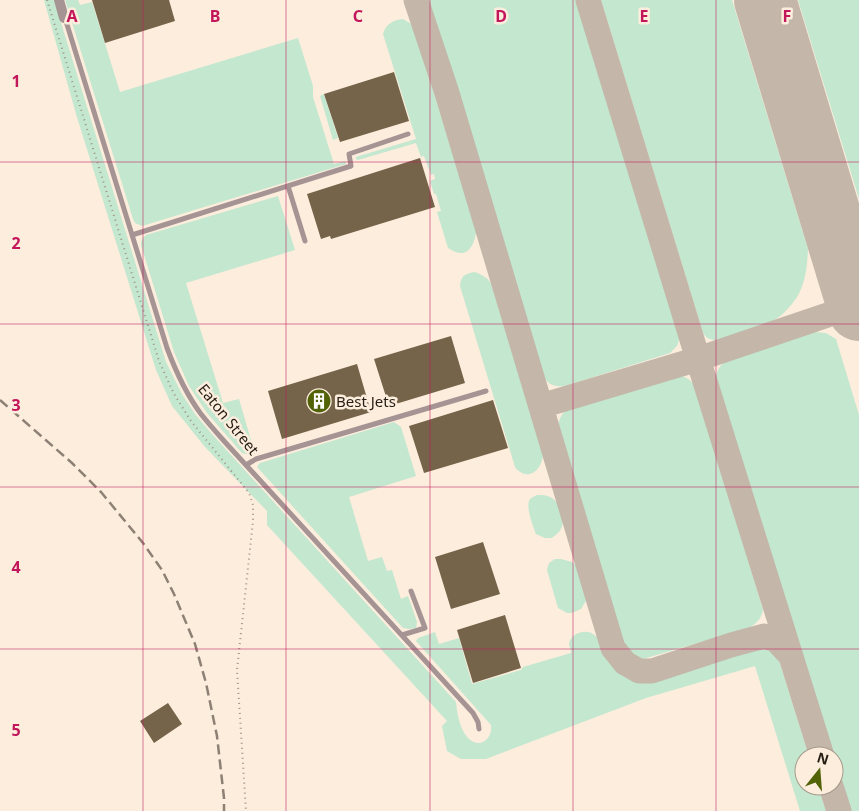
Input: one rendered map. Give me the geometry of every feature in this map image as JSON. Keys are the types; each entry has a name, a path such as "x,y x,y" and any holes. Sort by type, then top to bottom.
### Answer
{"street":[{"name":"Eaton Street","path":"59,0 64,18"}],"lane":[{"name":"Eaton Street","path":"64,18 167,348 181,382 201,414 473,713 478,722 479,729"},
{"path":"132,235 351,166 349,154 408,134"},
{"path":"288,186 305,241"},
{"path":"246,465 256,460 486,391"},
{"path":"402,635 425,628 411,592"}],"path":[{"path":"246,811 237,670 254,521"}],"green space":[{"path":"44,0 54,0 166,362 182,394 195,414 211,433 456,702 461,727 469,739 477,743 485,741 490,734 491,725 416,641 418,638 435,632 439,644 459,638 472,684 571,653 570,641 574,635 582,632 590,632 597,638 609,662 615,669 635,679 661,677 754,649 765,649 778,657 806,746 794,746 794,792 755,666 646,698 486,759 461,759 447,751 442,726 447,721 267,525 267,511 205,447 172,406 156,370 76,114"},
{"path":"65,0 78,0 80,5 92,2 120,92 298,38 313,86 313,97 334,164 345,161 346,164 142,226 135,223"},
{"path":"429,0 578,0 680,337 677,346 670,353 564,386 557,386 547,382 543,375 428,5"},
{"path":"601,0 732,0 808,249 806,271 800,292 792,304 771,322 744,333 716,340 710,339 703,333"},
{"path":"798,0 859,0 859,199"},
{"path":"403,19 413,25 476,230 470,249 464,253 448,248 437,212 441,211 430,181 435,179 434,174 431,175 424,156 421,157 416,143 356,159 359,156 416,139 383,34 390,23"},
{"path":"324,94 338,138 333,140 320,96"},
{"path":"278,196 295,250 186,283 223,403 239,399 255,454 250,455 242,453 207,413 189,386 174,352 141,244 146,235"},
{"path":"474,272 489,280 492,285 543,450 539,467 533,473 522,473 515,467 460,286 464,276"},
{"path":"814,332 826,333 836,339 859,415 859,811 848,811 843,796 844,746 828,746 716,377 718,369 726,360"},
{"path":"674,375 689,379 698,391 763,610 758,620 749,628 643,659 631,655 624,646 558,425 561,416 570,407"},
{"path":"394,422 401,427 416,476 349,497 368,561 382,557 387,571 392,570 401,599 408,596 417,622 416,628 409,629 403,628 257,467 260,463"},
{"path":"537,495 554,499 562,511 561,529 552,538 545,538 536,534 533,526 528,506 531,498"},
{"path":"555,559 572,562 579,568 587,599 581,609 572,613 567,613 558,608 547,570 549,563"},
{"path":"795,796 821,796 826,811 800,811"}],"building":[{"path":"92,0 169,0 175,21 105,43"},
{"path":"394,72 409,121 340,142 324,94"},
{"path":"420,158 435,207 331,239 330,236 321,239 307,194"},
{"path":"451,336 465,383 389,406 374,359"},
{"name":"Best Jets","path":"357,364 371,412 282,439 268,391"},
{"path":"493,400 508,448 424,473 409,426"},
{"path":"483,542 500,594 451,609 435,557"},
{"path":"505,615 521,668 473,683 457,630"},
{"path":"168,703 182,724 154,743 140,721"}],"taxiway":[{"path":"416,0 447,93 613,648 625,663 639,671 652,671 764,636 776,640 790,655"},
{"path":"588,0 819,746"},
{"path":"541,406 698,359 857,305"},
{"path":"834,796 839,811"}],"runway":[{"path":"765,0 859,310"}],"railway":[{"path":"0,400 72,463 101,492 143,543 162,570 195,644 206,683 217,736 224,811"}],"place":[{"name":"Best Jets","path":"319,401"}]}
